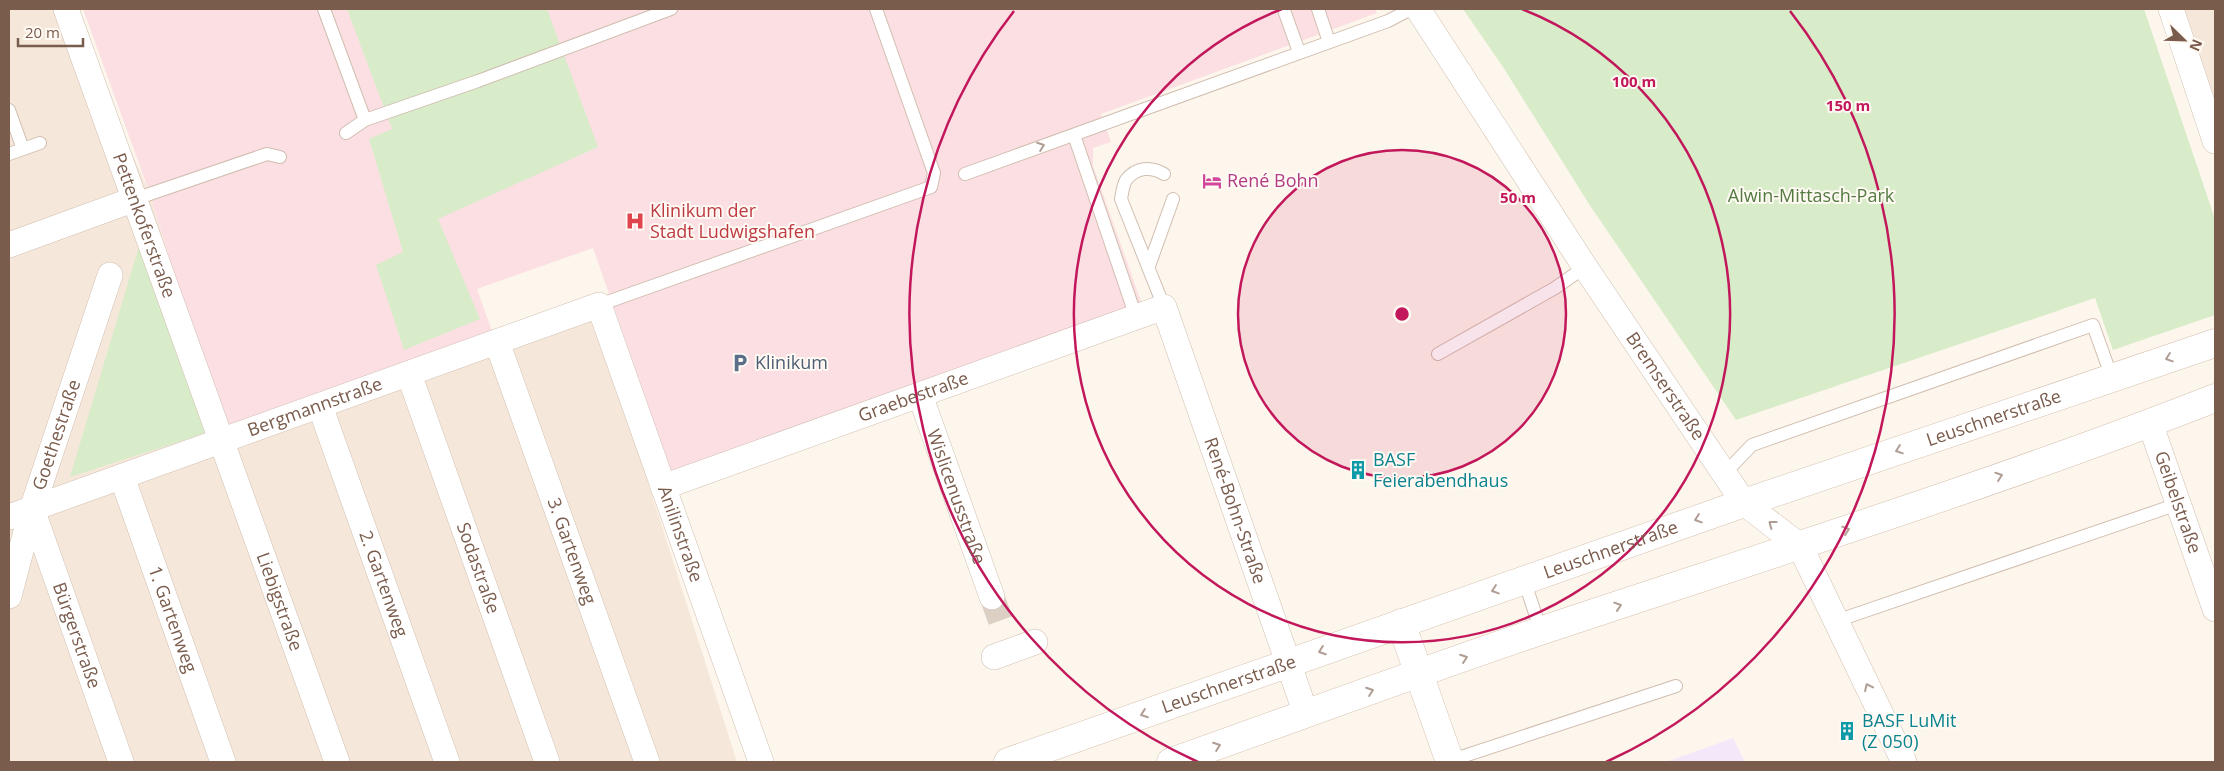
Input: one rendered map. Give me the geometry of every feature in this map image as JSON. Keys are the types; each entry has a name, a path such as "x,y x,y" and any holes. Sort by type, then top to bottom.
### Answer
{"street":[{"name":"Pettenkoferstraße","path":"66,9 222,441"},
{"name":"Bremserstraße","path":"1418,9 1585,267 1744,503 1800,546 1904,762"},
{"path":"2171,9 2215,141"},
{"path":"9,245 135,199"},
{"name":"Goethestraße","path":"9,596 32,509 110,275"},
{"name":"Bergmannstraße","path":"9,517 599,306"},
{"name":"Anilinstraße","path":"599,306 761,762"},
{"name":"Graebestraße","path":"663,487 1164,307"},
{"name":"René-Bohn-Straße","path":"1164,307 1306,714"},
{"name":"3. Gartenweg","path":"497,342 646,762"},
{"name":"Leuschnerstraße","path":"1008,762 1744,503 2215,343"},
{"name":"Sodastraße","path":"408,374 547,762"},
{"name":"Wislicenusstraße","path":"920,395 992,597"},
{"path":"1171,762 1541,631 1800,546 2150,423 2215,398"},
{"name":"2. Gartenweg","path":"320,406 447,762"},
{"name":"Geibelstraße","path":"2150,423 2215,609"},
{"name":"Liebigstraße","path":"222,441 336,762"},
{"name":"1. Gartenweg","path":"122,477 223,762"},
{"name":"Bürgerstraße","path":"32,509 121,762"},
{"path":"1401,623 1450,761"},
{"path":"1003,646 1035,642"}],"lane":[{"path":"324,9 366,120"},
{"path":"346,133 366,120 478,82 671,9"},
{"path":"599,306 931,187 934,173 876,9"},
{"path":"1318,9 1329,42"},
{"path":"965,174 1388,21 1411,9"},
{"path":"1285,13 1299,52"},
{"path":"9,110 23,149"},
{"path":"1074,135 1136,317"},
{"path":"9,154 40,143"},
{"path":"135,199 267,154 280,157"},
{"path":"1164,174 1155,168 1138,169 1126,181 1121,199 1164,307"},
{"path":"1149,266 1173,199"},
{"path":"1438,354 1555,288 1585,267"},
{"path":"1724,474 1752,445 2094,325 2112,378"},
{"path":"1836,620 2178,504"},
{"path":"1524,580 1541,631"},
{"path":"1450,761 1676,686"}],"shaded area":[{"path":"9,9 69,9 150,194 223,434 9,509"},
{"name":"Klinikum der Stadt Ludwigshafen","path":"83,9 1375,9 1377,13 1101,114 1111,142 1093,148 1093,166 1143,307 671,471 593,248 477,289 493,334 223,434 150,194"},
{"path":"2171,9 2215,9 2215,145"},
{"path":"595,316 737,762 9,762 9,522"},
{"path":"1733,738 1745,762 1666,762"}],"green space":[{"path":"347,9 547,9 598,147 438,219 480,319 404,350 376,265 403,252 369,139 392,129"},
{"name":"Alwin-Mittasch-Park","path":"1463,9 2144,9 2215,219 2215,315 2113,350 2095,298 1736,420 1589,204 1503,67"},
{"path":"140,243 209,432 70,477"}],"tunnel":[{"path":"992,597 1004,630"}],"place":[{"name":"René Bohn","path":"1212,181"},
{"name":"Klinikum der Stadt Ludwigshafen","path":"635,221"},
{"name":"Klinikum","path":"740,363"},
{"name":"BASF Feierabendhaus","path":"1358,470"},
{"name":"BASF LuMit (Z 050)","path":"1847,731"}]}
